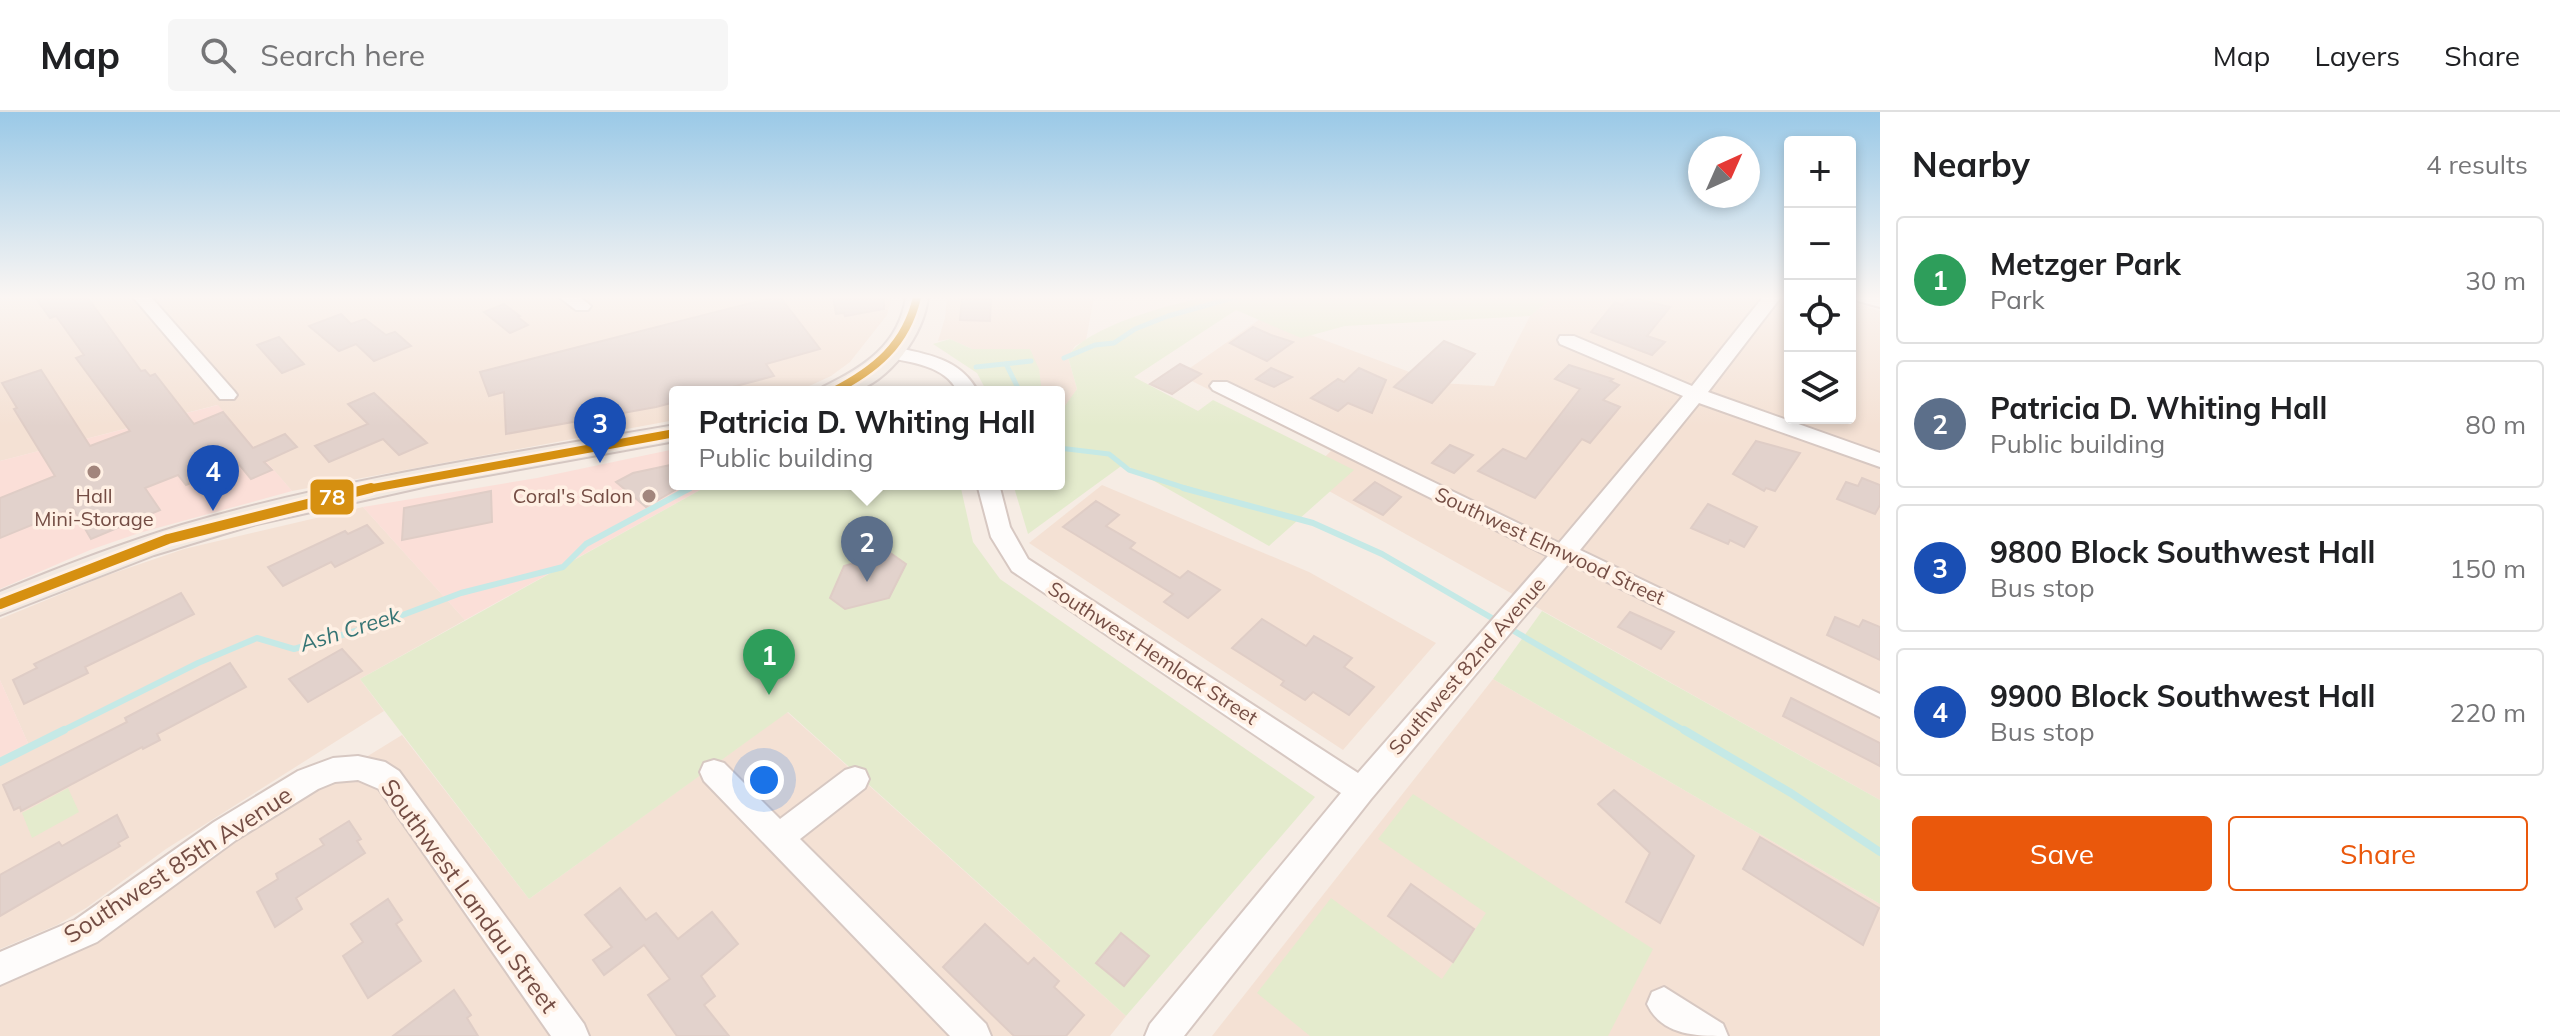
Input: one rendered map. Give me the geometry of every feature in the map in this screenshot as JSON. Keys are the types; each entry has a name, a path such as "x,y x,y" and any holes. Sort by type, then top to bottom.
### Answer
{"main road":[{"path":"843,386 877,367 902,340"},
{"path":"0,604 117,557 281,509 669,434"}],"street":[{"path":"179,340 227,395"},
{"path":"1567,340 1696,394 1880,460"},
{"name":"Southwest 82nd Avenue","path":"1162,1036 1361,790 1564,553 1738,340"},
{"path":"893,353 920,358 951,372 965,386"},
{"name":"Southwest Elmwood Street","path":"1220,386 1542,546 1585,560 1880,706"},
{"name":"Southwest Hemlock Street","path":"989,490 998,530 1007,550 1020,565 1361,790"},
{"name":"Southwest 85th Avenue","path":"0,969 86,931 225,831 308,780 333,770 358,768"},
{"name":"Southwest Landau Street","path":"358,768 375,771 389,780 572,1036"},
{"path":"714,772 974,1036"},
{"path":"779,838 855,779"},
{"path":"1664,1004 1711,1036"}],"shaded area":[{"path":"0,340 867,340 850,362 831,376 809,386 669,386 669,421 292,491 217,405 0,461"},
{"path":"952,340 1086,340 1075,346 1068,357 1077,389 1065,409 1065,386 1040,386 1030,349 972,349"},
{"path":"1230,340 1325,340 1439,383 1494,386 1518,340 1784,340 1784,424 1856,424 1856,340 1880,340 1880,800 1304,477 1331,451 1180,375"},
{"path":"218,405 292,491 139,533 90,550 0,589 0,461"},
{"path":"669,450 669,490 700,490 465,620 363,507 537,478"},
{"path":"1102,485 1309,572 1436,643 1343,750 1029,543"},
{"path":"363,507 465,620 360,679 384,711 166,849 86,908 57,925 0,949 0,757 28,743 0,680 0,619 105,576 184,549"},
{"path":"1493,679 1880,904 1880,1036 1212,1036"},
{"path":"0,680 28,743 0,757"},
{"path":"787,712 1126,1016 1110,1036 0,1036 0,982 402,735 529,899"}],"green space":[{"path":"952,340 972,349 1030,349 1039,369 1041,386 984,386 977,373 933,344"},
{"path":"1086,340 1190,340 1134,377 1198,411 1213,400 1354,470 1269,546 1124,464 1028,534 1015,490 1065,490 1065,406 1077,389 1068,357"},
{"path":"700,490 961,490 973,542 1000,579 1315,797 1126,1016 788,712 529,899 360,679"},
{"path":"1542,611 1880,800 1880,904 1493,679"},
{"path":"68,788 79,812 32,838 22,813"},
{"path":"1413,794 1653,949 1608,1036 1310,1036 1257,993 1331,898 1442,979 1486,913 1378,839"}],"building":[{"path":"73,340 118,340 141,371 145,370 150,376 155,374 194,424 223,412 253,448 285,434 297,447 264,462 272,470 251,479 238,463 186,485 178,475 145,488 160,510 91,539 73,508 0,538 0,498 55,476 14,409 17,408 2,383 41,370 90,446 130,431 76,358 84,355"},
{"path":"282,340 304,364 282,373 257,345"},
{"path":"326,340 404,340 411,346 374,361 356,344 339,351"},
{"path":"605,340 813,340 820,349 766,364 774,376 736,386 669,386 669,404 506,434 504,392 489,396 480,372"},
{"path":"1234,340 1293,342 1267,361 1230,343"},
{"path":"1613,340 1665,342 1652,355"},
{"path":"1444,341 1475,354 1432,403 1394,387"},
{"path":"1180,364 1201,374 1172,394 1150,384"},
{"path":"1569,365 1613,379 1610,381 1619,385 1603,400 1620,407 1590,443 1582,439 1535,498 1478,471 1503,449 1526,459 1580,389 1555,379"},
{"path":"1271,368 1292,377 1274,387 1256,379"},
{"path":"1359,368 1386,380 1372,413 1348,403 1338,411 1311,398 1338,379 1344,382"},
{"path":"374,393 427,443 399,455 383,439 329,462 315,446 368,424 348,404"},
{"path":"1756,441 1800,453 1775,491 1766,488 1764,491 1733,474"},
{"path":"1450,445 1473,455 1454,473 1432,463"},
{"path":"669,465 669,490 675,490 646,507 616,482 633,473"},
{"path":"1862,478 1880,485 1880,505 1875,514 1837,499 1846,482 1858,486"},
{"path":"1375,482 1401,497 1383,515 1354,500"},
{"path":"491,491 492,522 402,540 404,508"},
{"path":"1096,501 1119,515 1106,526 1135,543 1130,548 1180,578 1188,571 1220,590 1188,618 1164,602 1173,594 1063,527"},
{"path":"1708,504 1757,527 1744,547 1730,540 1728,544 1691,528"},
{"path":"367,525 383,543 335,567 331,562 283,586 268,567 345,531 348,534"},
{"path":"889,552 906,564 889,598 845,609 830,598 844,566"},
{"path":"181,593 194,614 85,667 88,673 24,704 13,680 37,668 34,664"},
{"path":"1630,612 1674,632 1661,649 1618,627"},
{"path":"1835,617 1859,627 1863,620 1880,627 1880,660 1827,635"},
{"path":"1262,619 1306,646 1314,636 1352,658 1344,667 1374,687 1349,715 1313,692 1305,700 1281,685 1284,681 1232,648"},
{"path":"342,649 362,671 308,702 289,679"},
{"path":"230,663 246,687 157,734 160,740 21,811 20,807 14,810 3,785 127,722 125,718"},
{"path":"1791,698 1880,743 1880,766 1783,716"},
{"path":"1614,790 1694,856 1660,923 1626,902 1650,853 1598,804"},
{"path":"117,815 128,837 118,843 120,846 0,916 0,875 59,842 62,846"},
{"path":"349,821 361,839 357,841 365,853 296,898 302,909 275,927 257,892 278,879 276,874 324,845 320,839"},
{"path":"1760,837 1879,908 1863,945 1743,869"},
{"path":"1411,884 1474,929 1453,962 1388,916"},
{"path":"620,888 646,920 656,913 678,939 712,912 738,944 701,976 715,996 704,1005 729,1036 677,1036 648,995 670,979 644,945 604,975 593,960 612,947 585,915"},
{"path":"388,899 402,920 396,924 421,961 368,998 343,956 363,942 351,924"},
{"path":"985,924 1028,964 1034,958 1059,981 1054,987 1084,1015 1066,1036 1014,1036 943,967"},
{"path":"1121,933 1149,956 1124,986 1096,963"},
{"path":"454,990 471,1015 467,1018 478,1036 393,1036"}],"waterway":[{"name":"Ash Creek","path":"1064,358 1095,345 1118,340"},
{"name":"Ash Creek","path":"976,367 1031,361"},
{"path":"1006,364 1017,386"},
{"path":"1065,449 1109,454 1129,470 1191,490"},
{"path":"1183,488 1313,523 1382,554 1497,621"},
{"name":"Ash Creek","path":"0,762 198,663 257,638 294,649 376,625 461,593 563,567 586,544 686,490"},
{"path":"1507,627 1687,732"},
{"path":"1684,730 1791,793 1880,852"}],"transit line":[{"name":"78","path":"843,386 876,366 900,340"},
{"name":"78","path":"0,604 144,547 252,516 433,476 669,434"}],"place":[{"name":"9800 Block Southwest Hall","path":"600,463"},
{"name":"Hall Mini-Storage","path":"94,472"},
{"name":"Coral's Salon","path":"649,496"},
{"name":"9900 Block Southwest Hall","path":"213,511"},
{"name":"Patricia D. Whiting Hall","path":"867,582"},
{"name":"Metzger Park","path":"769,695"}]}
